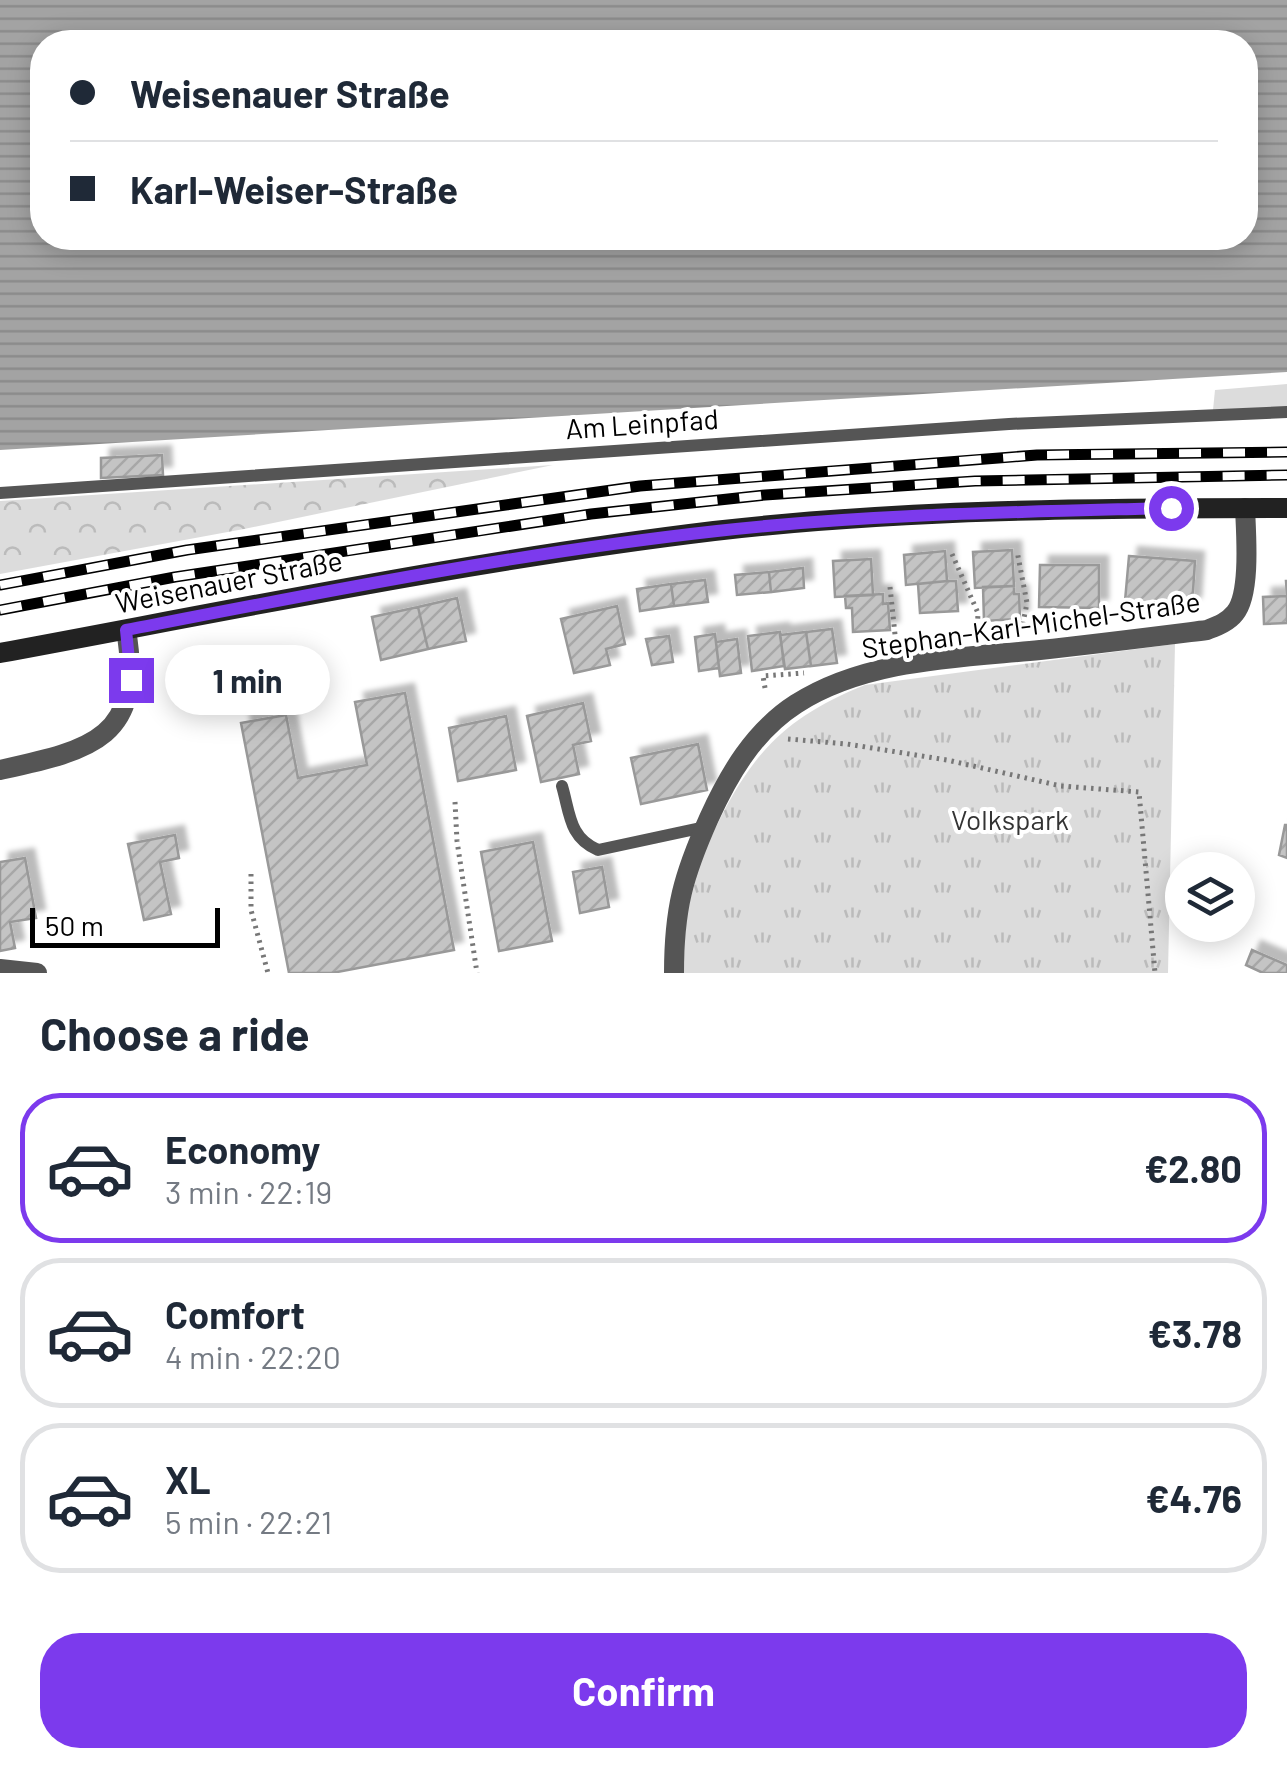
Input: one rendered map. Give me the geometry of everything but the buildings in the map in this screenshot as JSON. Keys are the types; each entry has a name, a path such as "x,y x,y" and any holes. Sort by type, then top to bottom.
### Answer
{"main road":[{"name":"Weisenauer Straße","path":"0,653 557,552 718,531 890,516 1287,508"}],"street":[{"name":"Stephan-Karl-Michel-Straße","path":"674,973 678,899 705,827 734,768 760,736 798,703 871,672 899,666 1207,630 1221,624 1234,616 1244,592 1244,508"},
{"path":"0,770 74,751 106,734 117,721 130,690 126,630"},
{"path":"0,969 38,973"}],"lane":[{"name":"Am Leinpfad","path":"0,492 1009,424 1287,412"},
{"path":"562,786 576,836 598,850 705,827"}],"path":[{"path":"1011,653 1008,634 1024,623 1027,603 1017,551"},
{"path":"952,554 978,613 976,657"},
{"path":"890,587 899,666"},
{"path":"766,688 764,676 815,672"},
{"path":"760,736 847,744 948,760 1062,786 1139,792 1156,973"},
{"path":"455,802 477,973"},
{"path":"251,874 251,910 268,973"}],"green space":[{"path":"1287,384 1287,407 1213,410 1215,390"},
{"path":"553,465 244,529 0,574 0,501"},
{"name":"Volkspark","path":"1175,644 1171,852 1165,852 1168,973 683,973 691,887 706,846 742,780 773,741 792,725 813,710 865,685"}],"shaded area":[{"path":"0,0 1287,0 1287,372 0,450"}],"railway":[{"path":"0,585 187,550 640,486 1037,455 1287,452"},
{"path":"0,610 175,577 591,514 765,495 975,481 1287,475"}],"route":[{"path":"131,680 126,630 557,552 718,531 890,516 1171,508"}]}
